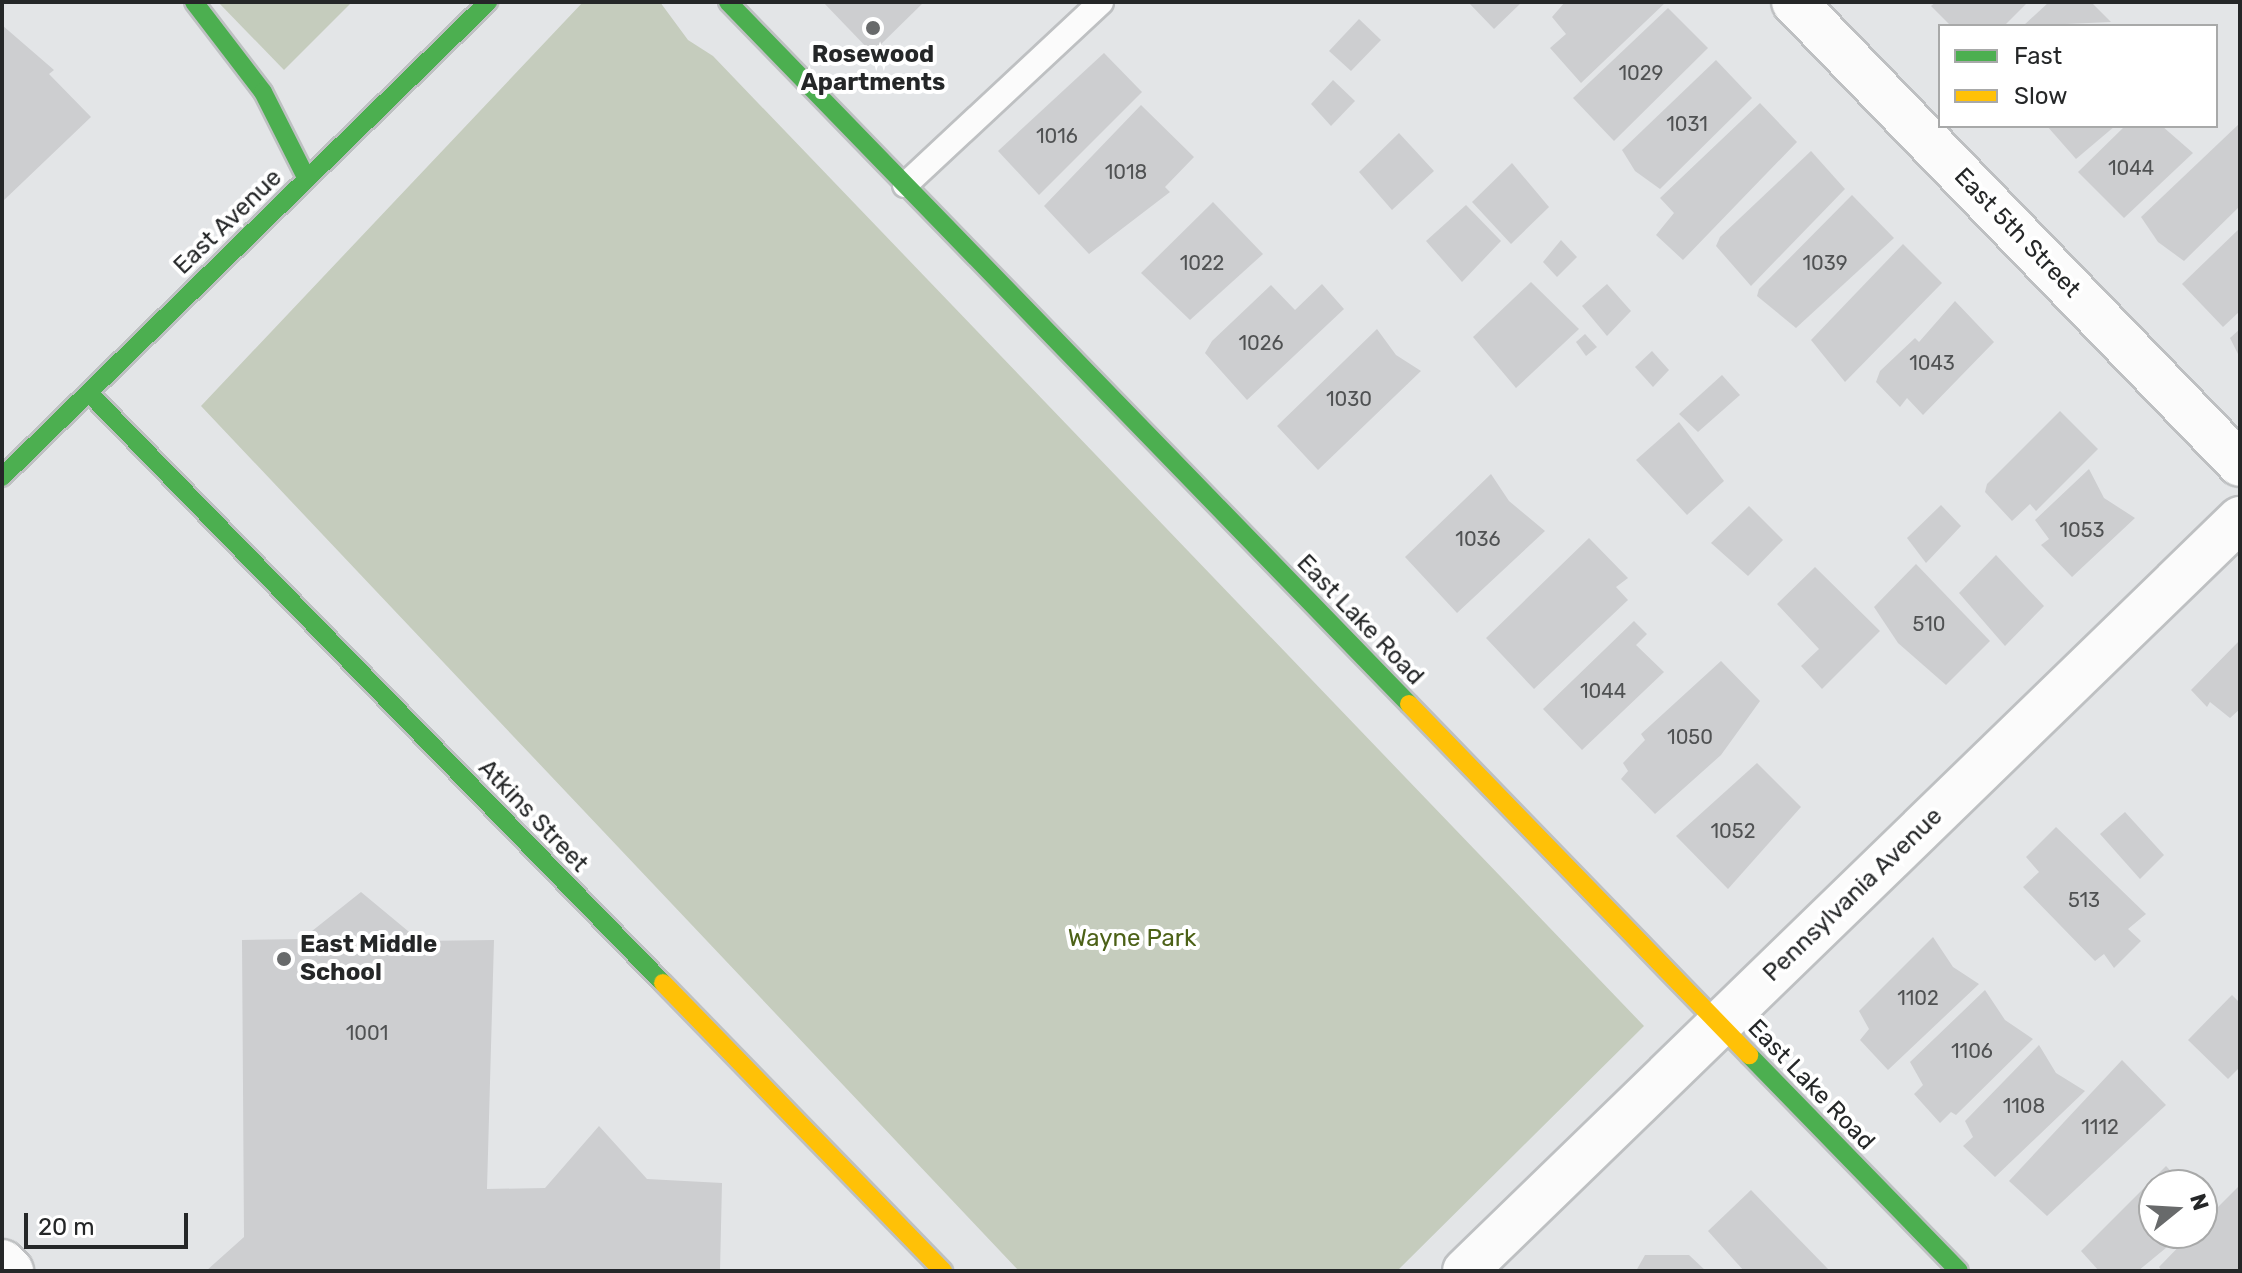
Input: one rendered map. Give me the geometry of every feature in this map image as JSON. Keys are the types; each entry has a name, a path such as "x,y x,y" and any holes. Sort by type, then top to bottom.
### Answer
{"main road":[{"path":"194,2 263,92 307,179"},
{"name":"East Avenue","path":"2,477 488,2"},
{"name":"East Lake Road","path":"728,2 1959,1271"},
{"name":"Atkins Street","path":"89,393 943,1271"}],"street":[{"name":"East 5th Street","path":"1794,2 2240,464"},
{"name":"Pennsylvania Avenue","path":"1465,1271 2240,519"},
{"path":"2,1262 11,1271"}],"lane":[{"path":"905,185 1101,2"}],"green space":[{"path":"218,2 352,2 284,70"},
{"name":"Wayne Park","path":"583,2 660,2 688,40 713,56 1644,1026 1397,1271 1019,1271 201,406"}],"building":[{"name":"Rosewood Apartments","path":"823,2 924,2 872,53"},
{"path":"1468,2 1522,2 1494,29"},
{"path":"1565,2 1666,2 1581,83 1550,48 1566,34 1552,17"},
{"path":"1936,2 2028,2 2006,24 1949,24 1931,6"},
{"path":"2049,2 2091,2 2111,22 2067,24 2025,24"},
{"path":"1668,8 1708,48 1614,141 1573,98"},
{"path":"1359,19 1381,40 1351,71 1329,51"},
{"path":"2,25 54,70 49,74 91,117 2,202"},
{"path":"1104,53 1142,92 1039,195 998,151"},
{"path":"1716,60 1752,98 1660,189 1635,171 1622,150"},
{"path":"1333,80 1355,101 1331,126 1311,104"},
{"path":"1760,103 1797,142 1683,260 1656,235 1674,213 1660,198"},
{"path":"1141,105 1194,157 1165,187 1170,192 1089,254 1044,206"},
{"path":"2240,123 2240,206 2184,261 2158,242 2141,217"},
{"path":"2049,128 2113,128 2076,159"},
{"path":"2123,128 2164,128 2193,153 2124,218 2078,172"},
{"path":"1399,133 1434,171 1392,210 1359,172"},
{"path":"1811,151 1845,189 1751,286 1716,246 1720,237"},
{"path":"1512,163 1549,207 1511,244 1472,202"},
{"path":"1852,195 1894,238 1796,328 1757,296 1759,289"},
{"path":"1213,202 1263,254 1190,320 1141,273"},
{"path":"1466,205 1501,241 1462,282 1426,241"},
{"path":"2240,228 2240,311 2223,327 2182,284"},
{"path":"1561,240 1577,257 1557,277 1543,262"},
{"path":"1903,244 1942,283 1845,382 1811,340"},
{"path":"1531,282 1579,329 1516,388 1473,337"},
{"path":"1322,284 1344,309 1247,400 1205,353 1212,341 1271,285 1295,310"},
{"path":"1607,284 1631,311 1607,336 1582,306"},
{"path":"1955,301 1994,342 1923,415 1907,398 1900,407 1876,382 1880,371 1915,338 1919,342"},
{"path":"1377,329 1396,355 1421,371 1318,470 1277,426"},
{"path":"2240,329 2240,358 2230,338"},
{"path":"1585,334 1597,347 1586,356 1576,342"},
{"path":"1652,351 1669,370 1653,387 1635,367"},
{"path":"1722,375 1740,395 1698,432 1679,414"},
{"path":"2060,411 2098,449 2036,511 2030,504 2012,521 1985,492 1987,484"},
{"path":"1679,422 1724,481 1687,515 1636,460"},
{"path":"2089,469 2104,498 2135,518 2072,577 2041,545 2049,539 2035,520"},
{"path":"1491,474 1509,501 1545,531 1457,613 1405,557"},
{"path":"1941,505 1961,526 1926,563 1907,538"},
{"path":"1749,506 1783,540 1748,576 1711,543"},
{"path":"1589,538 1628,578 1616,587 1628,600 1534,689 1486,638"},
{"path":"1996,555 2044,606 2005,646 1959,593"},
{"path":"1916,564 1990,641 1946,685 1898,643 1874,607"},
{"path":"1815,567 1880,631 1822,689 1801,666 1819,649 1777,604"},
{"path":"1634,621 1647,634 1636,645 1664,672 1582,750 1543,709"},
{"path":"2240,640 2240,709 2230,718 2210,702 2207,707 2191,690"},
{"path":"1721,661 1760,701 1721,755 1655,814 1621,779 1628,771 1623,763 1645,740 1641,734"},
{"path":"1757,763 1801,807 1728,889 1676,836"},
{"path":"2125,812 2164,855 2140,879 2100,834"},
{"path":"2056,827 2146,914 2128,929 2141,941 2114,968 2104,954 2095,961 2023,887 2039,872 2026,857"},
{"path":"361,892 420,941 494,940 487,1189 545,1188 599,1126 647,1179 722,1183 720,1271 206,1271 244,1237 242,940 302,939"},
{"path":"1933,937 1953,967 1979,984 1888,1070 1860,1040 1869,1029 1859,1011"},
{"path":"1985,990 2005,1020 2033,1039 1956,1115 1951,1112 1940,1123 1914,1094 1923,1085 1910,1062"},
{"path":"2232,995 2240,1003 2240,1067 2228,1079 2188,1040"},
{"path":"2039,1045 2056,1073 2085,1091 1995,1177 1963,1146 1973,1137 1965,1121"},
{"path":"2122,1060 2166,1105 2047,1216 2009,1181"},
{"path":"2240,1185 2240,1271 2162,1271 2159,1267 2176,1249 2218,1249 2218,1207"},
{"path":"1751,1190 1830,1271 1744,1271 1708,1231"},
{"path":"2138,1194 2138,1249 2165,1249 2138,1271 2099,1271 2081,1251"},
{"path":"1645,1255 1689,1255 1706,1271 1636,1271"}],"traffic: fast":[{"path":"194,2 263,92 307,179"},
{"path":"2,477 488,2"},
{"path":"728,2 1409,704"},
{"path":"89,393 663,983"},
{"path":"1749,1055 1959,1271"}],"traffic: slow":[{"path":"1409,704 1749,1055"},
{"path":"663,983 943,1271"}],"place":[{"name":"Rosewood Apartments","path":"873,28"},
{"name":"East Middle School","path":"284,959"}]}
